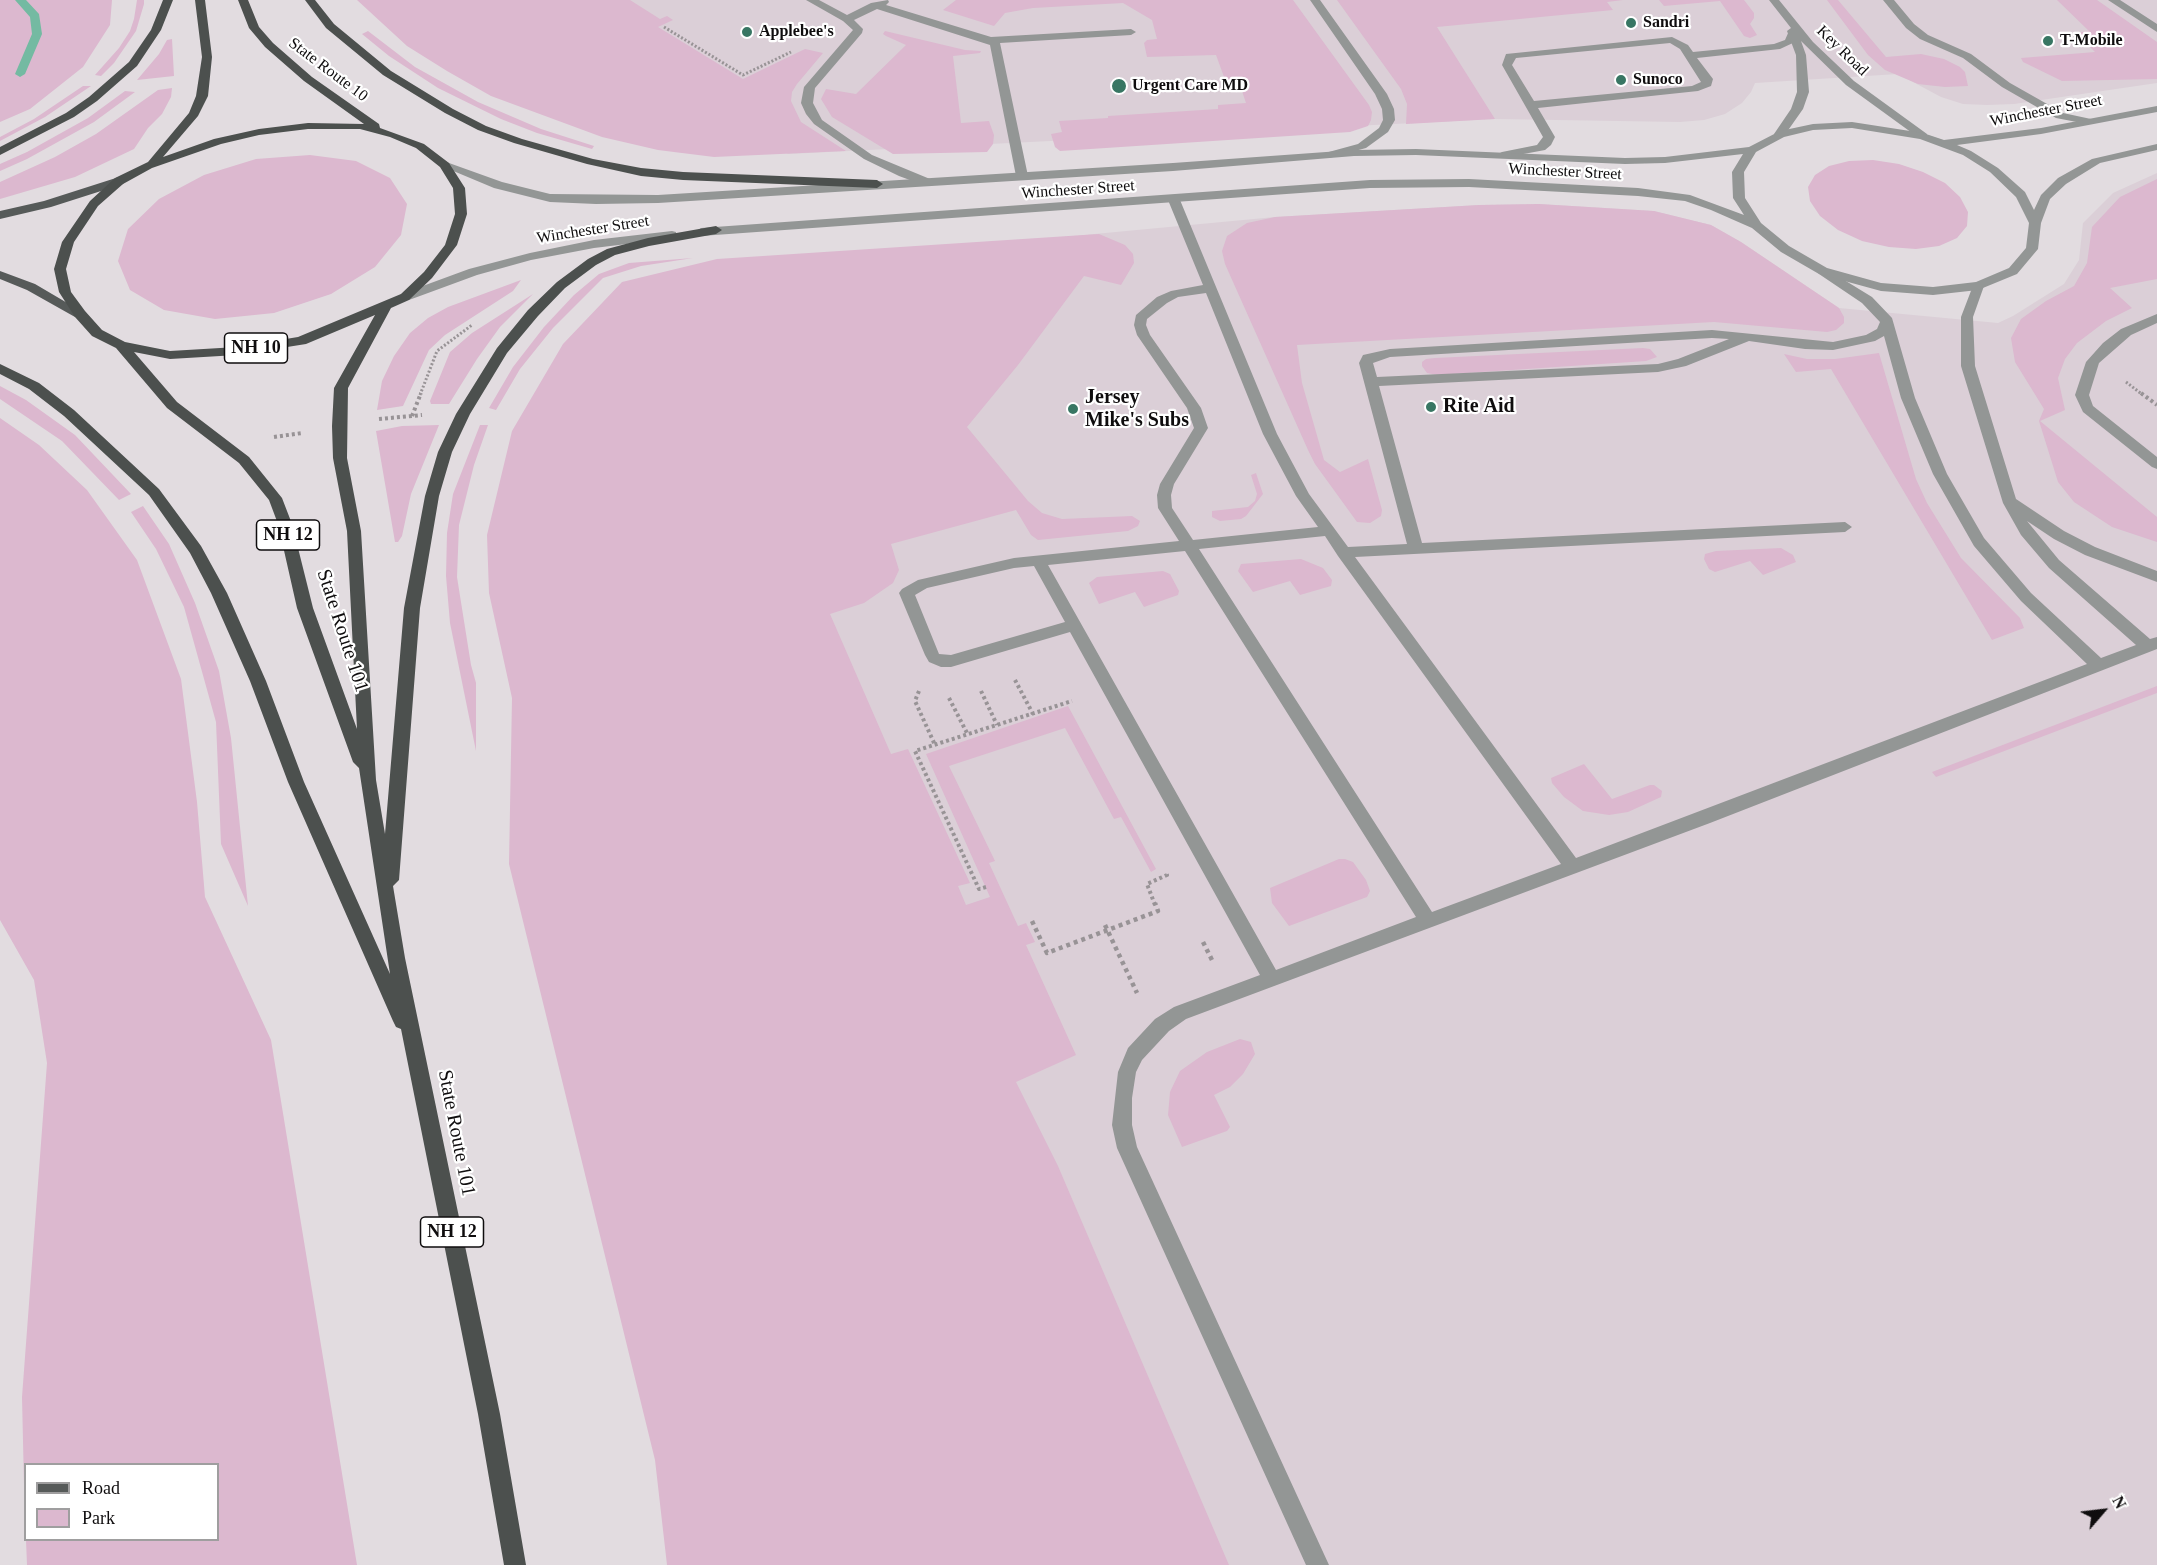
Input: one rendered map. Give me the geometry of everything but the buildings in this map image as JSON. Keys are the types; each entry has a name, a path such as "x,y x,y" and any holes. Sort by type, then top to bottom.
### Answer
{"highway":[{"path":"0,152 69,115 93,99 133,64 156,30 168,0"},
{"path":"148,166 181,131 194,114 202,96 207,57 200,0"},
{"name":"State Route 10","path":"243,0 254,28 269,45 308,79 381,130"},
{"path":"310,0 330,26 387,73 449,111 482,128 518,141 591,162 641,172 683,176 877,184"},
{"path":"80,314 65,292 60,269 68,242 94,204 119,181 148,166 218,141 259,132 337,125 381,130"},
{"name":"NH 10","path":"80,314 97,333 121,345 170,355 237,351 301,341 405,297 428,275 451,245 461,214 459,188 445,165 420,146 381,130"},
{"path":"388,911 412,608 432,496 450,443 477,389 502,351 533,313 561,285 592,262 612,252 648,242 716,230"},
{"name":"State Route 101","path":"385,307 341,388 339,426 340,458 354,531 368,780 388,911 489,1414 515,1565"},
{"name":"State Route 101","path":"121,345 172,405 244,460 275,498 291,546 305,608 368,780"},
{"path":"0,368 34,386 106,447 154,492 196,550 219,593 253,670 305,802 415,1049"}],"main road":[{"path":"0,215 47,204 119,181"},
{"name":"NH 10","path":"0,275 31,287 80,314"}],"street":[{"path":"811,0 847,19 858,29 810,87 807,103 812,114 818,122 868,157 926,182"},
{"path":"847,19 887,0"},
{"path":"1315,0 1381,94 1388,109 1389,120 1384,130 1362,146 1327,155"},
{"path":"1774,0 1786,16"},
{"path":"1887,0 1910,26 1932,41 1967,56 2006,85 2060,116 2086,121"},
{"path":"2113,0 2157,29"},
{"path":"875,5 991,40 1131,32"},
{"name":"Key Road","path":"1780,134 1797,109 1803,92 1801,55 1786,16"},
{"name":"Key Road","path":"1786,16 1809,44 1864,95 1923,136"},
{"path":"1690,55 1776,47 1790,42 1793,33"},
{"path":"991,40 997,48 1022,176"},
{"path":"1502,155 1542,148 1549,137 1507,65 1510,57 1672,40 1680,43 1707,79 1707,84 1702,87 1531,105"},
{"name":"Winchester Street","path":"1942,143 2021,135 2157,108"},
{"path":"2035,223 2022,195 1994,170 1967,153 1942,143 1923,136 1893,130 1852,125 1813,127 1780,134 1752,150 1738,172 1739,198 1756,225 1785,249 1867,300 1887,321 1908,398 1917,420 1940,474 1979,542 2026,597 2099,666"},
{"path":"1822,271 1881,287 1933,291 1978,286 2013,271 2032,249 2035,223 2045,198 2062,181 2096,161 2157,147"},
{"name":"Winchester Street","path":"445,165 498,185 550,198 574,201 658,199 1327,155 1416,152 1585,160 1665,160 1752,150"},
{"name":"Winchester Street","path":"405,297 473,272 555,251 594,244 716,230 1174,200 1370,184 1469,183 1638,192 1686,198 1715,207 1756,225"},
{"path":"1174,200 1280,456 1303,496 1573,867"},
{"path":"1318,1565 1127,1148 1122,1125 1122,1098 1126,1072 1135,1054 1156,1031 1180,1013 1573,867 2152,645 2054,564 2026,531 2010,503 1968,366 1967,317 1978,286"},
{"path":"1210,288 1191,290 1162,300 1141,318 1140,325 1144,335 1194,408 1201,428 1167,484 1164,495 1165,508 1428,921"},
{"path":"2157,318 2126,332 2108,346 2093,362 2082,395 2084,404 2093,413 2157,464"},
{"path":"1416,548 1366,363 1368,358 1390,353 1712,334 1774,342 1833,346 1870,338 1883,331 1887,321"},
{"path":"1371,382 1658,368 1681,363 1749,337"},
{"path":"2010,503 2090,551 2157,577"},
{"path":"1343,552 1845,527"},
{"path":"1073,625 951,661 934,658 907,593 923,584 1014,562 1328,531"},
{"path":"1038,560 1272,980"}],"path":[{"path":"664,27 743,75 799,48"},
{"path":"2122,379 2157,405"},
{"path":"375,420 423,415"},
{"path":"264,439 311,431"},
{"path":"934,658 915,702 935,745"},
{"path":"986,887 980,889 915,751 1073,701 1078,711"},
{"path":"1032,921 1047,953 1158,911 1147,884 1167,875 1161,865"},
{"path":"1105,925 1156,1031"}],"shaded area":[{"path":"457,0 2157,0 2157,83 2014,104 1987,105 1963,104 1941,97 1898,74 1755,83 1742,103 1725,114 1704,120 1680,122 1495,119 788,154"},
{"path":"2157,173 2157,1565 1056,1565 708,646 1052,238 1275,217 1479,205 1539,204 1654,211 1711,225 1741,242 1839,308 1998,323 2064,284 2079,260 2083,223 2113,193"}],"green space":[{"path":"0,0 112,0 110,25 83,67 30,109 0,122"},
{"path":"137,0 144,0 144,4 136,31 114,63 101,76 95,75 119,48 130,31"},
{"path":"357,0 630,0 660,19 667,16 673,20 658,27 743,79 805,49 823,53 797,84 792,92 791,101 801,122 846,151 714,157 658,150 602,137 491,96 407,46"},
{"path":"956,0 1293,0 1369,105 1372,112 1371,120 1368,126 1350,132 1060,151 1055,147 1051,134 1062,132 1059,121 1218,109 1218,105 1246,103 1240,85 1227,85 1216,55 1147,57 1144,43 1147,40 1157,39 1152,20 1123,3 1033,8 1005,13 994,26 943,10"},
{"path":"1337,0 1623,0 1607,2 1613,10 1437,27 1495,119 1406,124 1407,104 1401,89"},
{"path":"1659,0 1744,0 1754,13 1750,24 1757,35 1750,38 1744,36 1720,1 1664,6"},
{"path":"1827,0 1838,0 1886,57 1921,54 1944,59 1965,72 1968,86 1945,87 1918,84 1885,70 1868,55"},
{"path":"2057,0 2097,0 2157,42 2157,79 2062,81 2023,62 2021,58 2095,52 2076,33 2089,31"},
{"path":"368,31 415,67 478,102 541,129 594,146 592,149 537,133 501,119 438,88 389,56 362,34"},
{"path":"885,31 965,50 981,51 953,56 961,123 989,121 994,135 993,144 987,152 893,154 832,117 821,99 826,89 856,94 906,45 883,34"},
{"path":"172,39 174,76 137,80 159,54 167,40"},
{"path":"83,86 91,86 45,117 0,141 0,137 34,119"},
{"path":"172,88 171,97 162,114 148,128 134,149 75,177 0,199 0,182 55,157 96,134 158,90"},
{"path":"125,91 135,92 94,122 27,159 0,171 0,164 27,152 88,118"},
{"path":"310,155 356,161 390,178 407,204 401,235 375,267 331,294 274,313 215,319 164,310 130,290 118,261 128,229 159,199 204,175 256,159"},
{"path":"1873,160 1899,164 1945,183 1960,197 1968,212 1967,226 1957,238 1939,246 1916,249 1889,247 1862,241 1838,230 1820,216 1810,201 1808,187 1815,175 1829,166 1849,161"},
{"path":"2157,179 2157,279 2110,288 2132,308 2106,321 2077,343 2065,359 2058,378 2065,410 2040,421 2157,517 2157,542 2112,527 2074,502 2058,482 2039,421 2044,409 2015,362 2011,338 2021,319 2046,301 2074,286 2087,263 2092,227 2120,197"},
{"path":"1539,204 1654,211 1711,225 1741,242 1839,308 1844,317 1844,323 1836,330 1827,332 1714,322 1297,345 1302,383 1324,460 1340,472 1368,459 1382,510 1381,516 1370,523 1357,522 1315,464 1308,450 1225,264 1222,251 1227,236 1247,223 1275,217 1479,205"},
{"path":"1099,234 1125,245 1133,254 1134,263 1121,285 1084,276 1018,365 967,427 1028,501 1042,513 1062,519 1132,516 1140,521 1138,526 1128,531 1038,540 1031,535 1016,510 891,544 899,570 893,583 864,603 830,614 891,754 908,749 970,883 958,886 966,905 990,897 926,754 1068,706 1156,869 1151,872 1121,817 1114,819 1065,728 949,766 995,861 989,863 1018,926 1026,923 1035,942 1026,945 1076,1055 1016,1082 1058,1166 1229,1565 667,1565 655,1460 509,864 512,698 489,593 487,535 512,431 563,344 622,282 717,259"},
{"path":"693,258 641,266 603,278 553,328 520,369 496,410 489,408 513,367 544,327 574,295 599,274 629,263"},
{"path":"521,280 513,291 445,335 429,350 403,406 377,410 382,381 394,356 410,333 428,318 448,307"},
{"path":"533,294 500,327 449,404 431,404 430,401 450,352 472,333"},
{"path":"1650,349 1657,357 1646,361 1437,375 1427,373 1422,366 1422,362 1426,359 1435,358"},
{"path":"1879,353 1916,479 1927,503 1961,558 2020,618 2024,628 1992,640 1831,369 1796,372 1784,354 1807,359 1835,359"},
{"path":"0,386 26,400 75,435 131,494 119,500 62,441 0,399"},
{"path":"0,418 39,445 87,490 137,560 181,679 197,802 205,897 271,1040 357,1565 27,1565 26,1541 219,1541 219,1463 24,1463 24,1485 22,1397 47,1063 34,980 0,920"},
{"path":"439,425 411,494 402,536 398,542 395,542 376,431 402,426"},
{"path":"480,425 488,425 474,465 459,525 457,577 476,683 476,751 450,623 446,576 447,533 453,494"},
{"path":"1256,473 1263,494 1246,516 1241,519 1220,521 1212,517 1212,511 1248,507 1255,501 1257,494 1251,475"},
{"path":"143,506 169,544 195,603 219,671 231,738 248,906 221,844 216,722 184,607 156,549 131,512"},
{"path":"1781,548 1793,555 1796,562 1763,575 1750,561 1715,572 1709,569 1704,559 1705,554 1716,551"},
{"path":"1301,559 1323,568 1332,580 1331,586 1300,595 1290,581 1253,592 1238,571 1241,564"},
{"path":"1163,571 1170,574 1179,591 1178,595 1144,607 1135,592 1099,604 1089,583 1097,577"},
{"path":"2157,686 2157,693 1936,777 1932,772"},
{"path":"1584,764 1612,799 1650,785 1662,791 1661,797 1628,812 1609,815 1583,811 1564,797 1552,783 1551,778"},
{"path":"1339,859 1353,862 1366,880 1370,891 1367,897 1289,926 1272,903 1270,888"},
{"path":"1240,1039 1251,1042 1255,1054 1243,1074 1230,1087 1214,1095 1230,1127 1227,1131 1182,1147 1168,1115 1170,1092 1180,1071 1207,1052"}],"waterway":[{"path":"20,0 35,16 37,34 20,74"}],"place":[{"name":"Sandri","path":"1631,23"},
{"name":"Applebee's","path":"747,32"},
{"name":"T-Mobile","path":"2048,41"},
{"name":"Sunoco","path":"1621,80"},
{"name":"Urgent Care MD","path":"1119,86"},
{"name":"Rite Aid","path":"1431,407"},
{"name":"Jersey Mike's Subs","path":"1073,409"}]}
